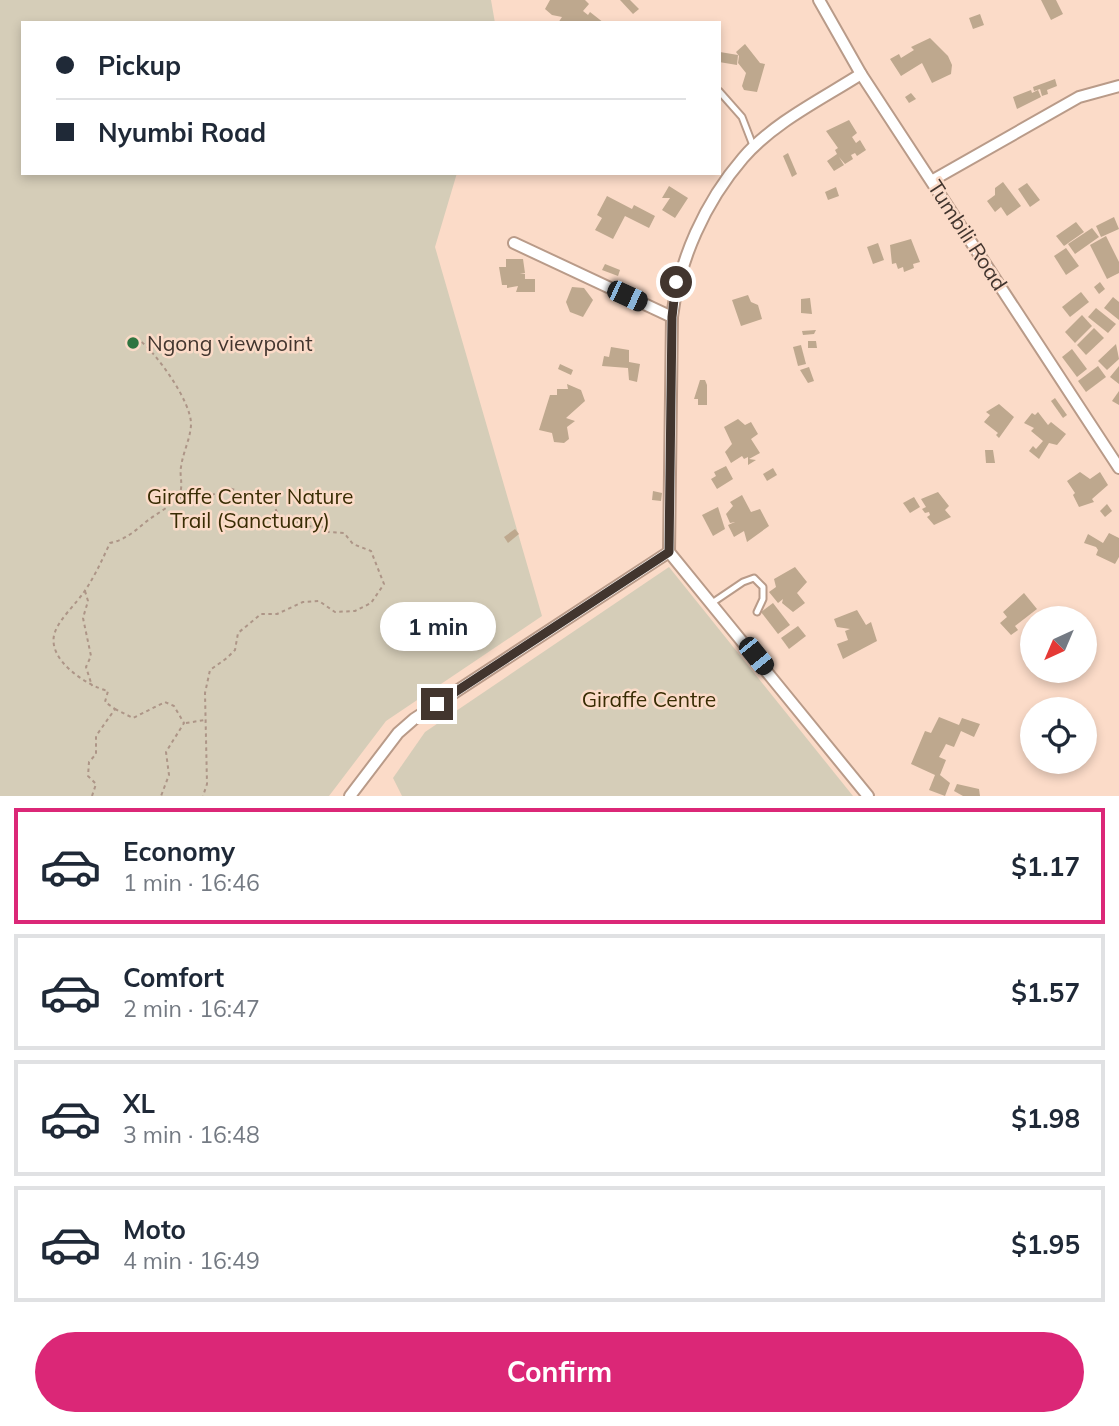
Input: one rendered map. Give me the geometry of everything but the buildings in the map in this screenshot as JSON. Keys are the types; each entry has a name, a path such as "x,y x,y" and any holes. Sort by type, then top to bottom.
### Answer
{"street":[{"name":"Tumbili Road","path":"819,0 861,74 933,180 1119,468"},
{"path":"861,74 782,124 743,157 707,211 676,282 672,317 669,552 868,796"},
{"path":"933,180 1079,97 1119,86"},
{"path":"514,243 672,317"},
{"path":"350,796 398,733 414,719 669,552"}],"lane":[{"path":"721,93 742,117 754,148"},
{"path":"712,603 743,582 754,578 763,587 763,599 757,612"}],"path":[{"path":"138,339 149,347 155,361 180,388 191,420 190,438 180,469 183,482 178,497 122,540 110,543 85,591 55,630 53,642 62,662 92,687 108,691 105,702 115,709 133,718 165,702 174,706 184,723"},
{"path":"178,497 195,501 225,487 235,489 242,495 270,495 278,515 285,523 300,522 307,527 320,525 328,532 344,533 353,544 372,551 384,584 370,603 355,611 335,612 319,601 311,602 277,614 261,614 238,633 235,650 210,670 205,693 207,784 203,796"},
{"path":"85,591 88,601 83,618 91,656 86,667 92,687"},
{"path":"92,796 96,784 88,776 89,762 96,754 96,736 115,709"},
{"path":"184,723 206,720"},
{"path":"161,796 169,775 166,752 184,723"}],"green space":[{"name":"Giraffe Center Nature Trail (Sanctuary)","path":"0,0 491,0 495,21 21,21 21,175 456,175 435,247 542,616 386,721 329,796 0,796"},
{"name":"Giraffe Centre","path":"669,567 853,796 402,796 393,778 425,732"}],"place":[{"name":"Ngong viewpoint","path":"133,343"}],"route":[{"path":"437,704 669,552 672,317 676,282"}]}
